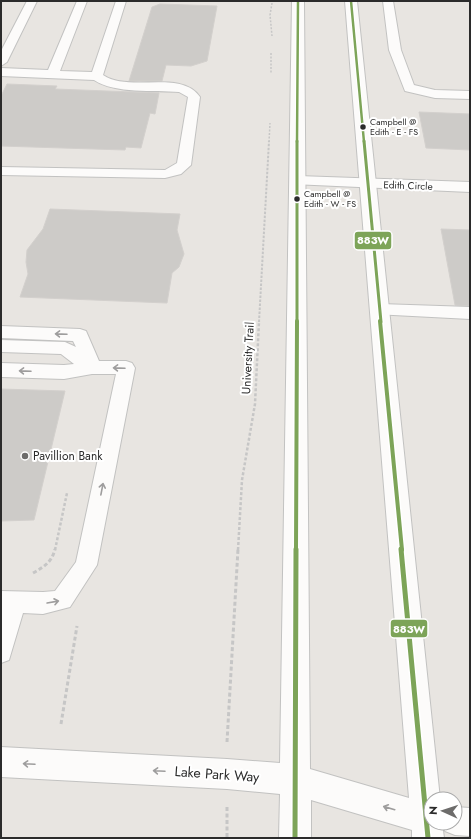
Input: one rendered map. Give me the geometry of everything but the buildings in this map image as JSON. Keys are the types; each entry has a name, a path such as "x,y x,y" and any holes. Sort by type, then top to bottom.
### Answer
{"main road":[{"path":"295,838 298,1"},
{"path":"351,1 380,310 431,791"},
{"name":"Edith Circle","path":"298,181 470,187"},
{"name":"Lake Park Way","path":"1,762 219,774 296,780 423,820"}],"lane":[{"path":"1,62 32,1"},
{"path":"53,74 82,1"},
{"path":"97,76 121,1"},
{"path":"388,1 395,50 409,88 435,94 470,95"},
{"path":"1,72 97,76 107,83 115,85 181,88 189,91 194,97 184,165 176,171 165,174 1,171"},
{"path":"380,310 470,313"},
{"path":"1,332 80,335 92,367"},
{"path":"1,346 65,348 92,367"},
{"path":"1,357 65,359 92,367"},
{"path":"1,382 61,384 92,367"},
{"path":"1,370 64,372 92,367 126,368 86,565 62,600 43,604 8,602 1,652"}],"path":[{"path":"272,43 270,15 273,1"},
{"path":"272,50 270,65 272,76"},
{"name":"University Trail","path":"228,715 242,480 255,404 270,121"},
{"path":"25,575 40,570 53,558 68,493"},
{"path":"61,724 77,626"}],"transit line":[{"name":"883W","path":"295,838 298,1"},
{"name":"883W","path":"351,1 428,838"}],"place":[{"name":"Campbell @ Edith - E - FS","path":"363,127"},
{"name":"Campbell @ Edith - W - FS","path":"297,199"},
{"name":"Pavillion Bank","path":"25,456"}]}
